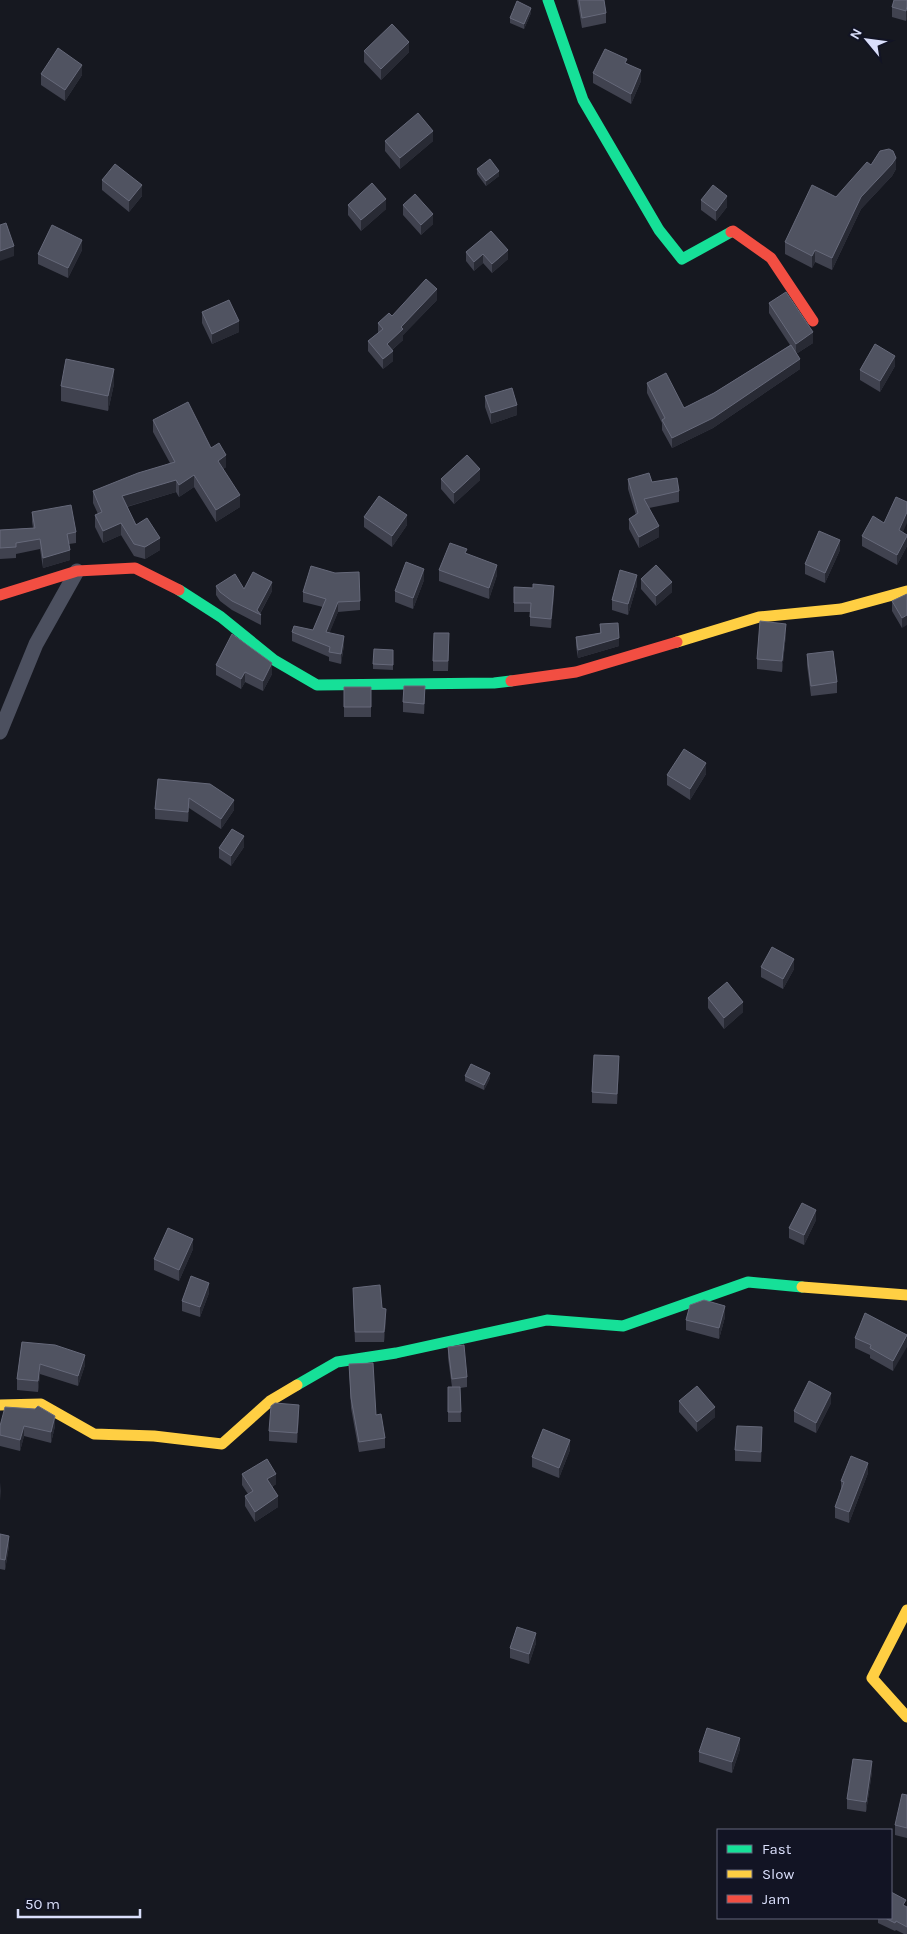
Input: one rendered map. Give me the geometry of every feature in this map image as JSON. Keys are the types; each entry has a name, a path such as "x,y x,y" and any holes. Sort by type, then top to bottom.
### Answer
{"street":[{"path":"548,0 583,100 616,152 659,230 682,259 733,231 771,258 813,321"},
{"path":"0,595 78,571 135,568 183,592 221,617 274,660 317,685 494,683 576,672 759,617 841,609 907,591"},
{"path":"0,732 36,644 78,571"},
{"path":"0,1405 41,1404 94,1434 154,1436 222,1444 270,1401 337,1362 396,1353 547,1320 623,1326 748,1282 907,1294"},
{"path":"907,1610 872,1678 907,1717"}],"building":[{"path":"579,0 604,0 606,13 582,18"},
{"path":"894,0 907,0 906,11 892,7"},
{"path":"517,1 531,8 524,24 510,18"},
{"path":"392,24 409,42 381,69 364,51"},
{"path":"58,48 82,65 65,90 41,74"},
{"path":"605,49 627,59 625,63 641,70 631,94 593,73"},
{"path":"418,113 433,131 400,158 385,141"},
{"path":"889,149 893,151 896,158 861,197 832,258 815,250 812,256 785,242 812,185 836,197 867,162 871,165 880,151"},
{"path":"490,159 499,171 486,181 477,169"},
{"path":"115,164 142,185 129,201 102,180"},
{"path":"372,183 386,199 361,220 348,205"},
{"path":"713,185 727,196 716,211 701,200"},
{"path":"415,194 433,214 421,225 403,205"},
{"path":"6,223 14,246 0,251 0,225"},
{"path":"52,225 82,240 68,268 38,254"},
{"path":"491,231 508,250 492,264 483,254 474,262 466,252"},
{"path":"426,279 437,289 401,327 403,329 387,344 393,351 383,359 368,341 383,329 378,323 389,313 392,316"},
{"path":"786,292 813,332 796,344 769,303"},
{"path":"229,300 239,321 212,334 202,312"},
{"path":"875,344 895,356 880,381 860,370"},
{"path":"791,345 800,359 713,418 672,438 662,420 665,418 647,383 666,373 684,408 714,393"},
{"path":"66,359 114,369 108,396 61,386"},
{"path":"512,388 517,405 491,413 485,396"},
{"path":"188,402 211,448 219,443 226,455 218,461 240,495 216,510 194,475 179,485 176,480 122,496 136,525 147,518 160,538 145,547 134,544 121,523 103,531 95,515 102,512 93,491 138,473 175,462 153,420"},
{"path":"467,455 480,469 454,493 441,479"},
{"path":"649,473 652,482 677,478 679,491 644,499 659,526 639,537 629,519 638,513 628,479"},
{"path":"379,496 407,515 392,536 364,517"},
{"path":"896,497 907,502 907,512 899,530 907,536 897,555 862,536 873,516 884,523"},
{"path":"71,505 76,532 67,534 70,550 43,558 40,539 16,543 16,547 0,548 0,530 35,528 32,512"},
{"path":"819,531 840,540 825,573 805,564"},
{"path":"450,543 467,549 465,553 497,565 489,588 439,570"},
{"path":"406,562 424,569 413,598 395,591"},
{"path":"656,565 672,582 656,596 641,579"},
{"path":"311,566 335,573 359,572 360,601 338,602 326,632 344,636 341,654 329,652 330,647 292,632 294,626 313,630 326,599 303,592"},
{"path":"620,570 637,575 628,604 612,600"},
{"path":"253,572 272,582 257,610 261,615 232,601 220,592 216,586 235,574 244,589"},
{"path":"533,584 554,586 551,619 530,617 531,603 514,603 514,587 533,588"},
{"path":"907,594 907,615 902,618 892,601"},
{"path":"760,621 786,624 782,661 757,659"},
{"path":"618,623 619,638 578,650 576,637 601,633 600,624"},
{"path":"434,633 449,633 448,661 433,661"},
{"path":"232,634 272,663 263,681 245,672 241,679 216,665"},
{"path":"374,649 393,650 393,665 373,664"},
{"path":"833,651 837,682 811,686 807,654"},
{"path":"404,686 425,686 424,704 403,702"},
{"path":"344,687 371,687 371,707 344,707"},
{"path":"684,749 706,763 690,789 667,775"},
{"path":"158,779 210,784 234,800 221,819 189,798 188,812 155,809"},
{"path":"232,829 244,836 231,856 219,848"},
{"path":"772,947 794,959 783,979 761,967"},
{"path":"727,982 743,1002 724,1018 708,998"},
{"path":"594,1055 619,1056 617,1094 592,1092"},
{"path":"471,1064 490,1073 484,1085 465,1076"},
{"path":"802,1203 816,1210 804,1235 789,1228"},
{"path":"168,1228 193,1239 179,1270 154,1259"},
{"path":"191,1276 209,1283 200,1307 182,1301"},
{"path":"380,1285 382,1308 386,1309 384,1332 355,1332 353,1288"},
{"path":"704,1300 725,1306 719,1328 686,1320 690,1305"},
{"path":"865,1313 907,1335 893,1361 870,1348 871,1345 855,1338"},
{"path":"22,1342 55,1345 85,1355 78,1376 40,1364 38,1381 17,1379"},
{"path":"464,1345 467,1377 452,1379 448,1347"},
{"path":"373,1363 376,1415 381,1414 385,1438 359,1442 351,1398 349,1364"},
{"path":"809,1381 831,1393 816,1423 794,1411"},
{"path":"697,1386 715,1407 697,1422 679,1401"},
{"path":"448,1387 460,1387 461,1412 448,1412"},
{"path":"275,1403 299,1405 297,1433 269,1431 271,1406"},
{"path":"38,1406 55,1416 51,1432 24,1426 20,1440 0,1435 0,1426 5,1407 35,1409"},
{"path":"737,1426 762,1427 761,1452 735,1450"},
{"path":"543,1429 570,1440 559,1468 532,1457"},
{"path":"851,1456 868,1463 849,1512 835,1507 844,1482 841,1481"},
{"path":"267,1459 276,1474 267,1479 278,1496 255,1512 245,1496 253,1491 242,1474"},
{"path":"0,1534 9,1536 5,1560 0,1559"},
{"path":"517,1627 536,1633 529,1654 510,1648"},
{"path":"707,1728 740,1738 732,1762 699,1752"},
{"path":"853,1759 872,1761 866,1802 847,1799"},
{"path":"902,1794 907,1795 907,1828 895,1825"},
{"path":"892,1893 906,1900 903,1905 907,1907 907,1927 896,1921 895,1923 887,1919 892,1919"}],"traffic: fast":[{"path":"548,0 583,100 659,230 682,259 731,232"},
{"path":"179,590 221,617 274,660 317,685 494,683 511,681"},
{"path":"297,1385 337,1362 396,1353 547,1320 623,1326 748,1282 802,1287"}],"traffic: slow":[{"path":"677,642 759,617 841,609 907,591"},
{"path":"802,1287 907,1295"},
{"path":"0,1405 41,1404 94,1434 154,1436 222,1444 270,1401 297,1385"},
{"path":"907,1610 872,1678 907,1717"}],"traffic: jam":[{"path":"731,232 733,231 771,258 813,321"},
{"path":"0,595 77,571 135,568 179,590"},
{"path":"511,681 576,672 677,642"}]}
